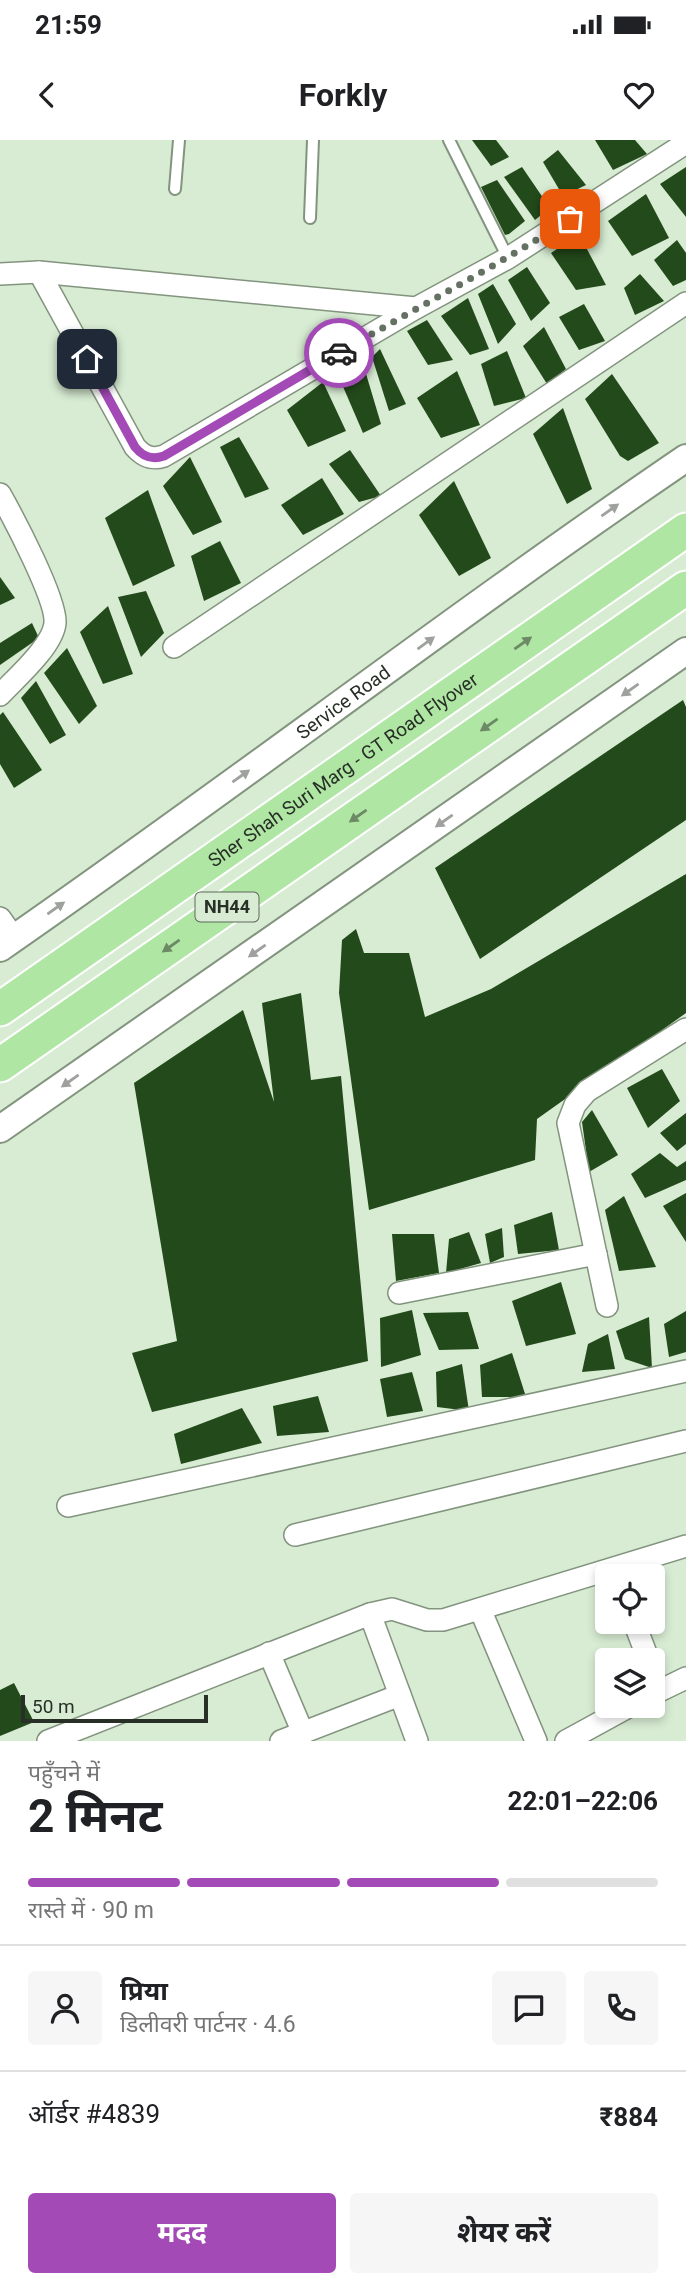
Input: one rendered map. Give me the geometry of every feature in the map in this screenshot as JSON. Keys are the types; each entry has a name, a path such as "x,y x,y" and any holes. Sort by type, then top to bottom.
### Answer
{"highway":[{"name":"Sher Shah Suri Marg - GT Road Flyover","path":"0,1009 686,530"},
{"name":"NH44","path":"0,1065 686,587"}],"street":[{"path":"39,272 135,447 140,453 155,458 164,456 416,308 508,258 686,143"},
{"path":"0,274 39,272 416,308"},
{"path":"174,647 686,303"},
{"name":"Service Road","path":"5,935 686,458"},
{"path":"0,494 19,528 48,597 55,623 44,649 0,695"},
{"path":"0,1129 686,651"},
{"path":"607,1306 568,1123 575,1105 587,1091 684,1034"},
{"path":"398,1293 596,1254"},
{"path":"68,1506 686,1371"},
{"path":"295,1535 686,1441"},
{"path":"638,1564 686,1546"},
{"path":"48,1741 370,1614 392,1609 427,1620 443,1619 595,1578"},
{"path":"480,1609 536,1741"},
{"path":"370,1614 417,1741"},
{"path":"269,1653 303,1733"},
{"path":"665,1683 686,1678"},
{"path":"281,1741 400,1695"},
{"path":"566,1741 608,1718"}],"lane":[{"path":"175,189 179,140"},
{"path":"310,218 313,140"},
{"path":"449,140 508,258"}],"building":[{"path":"472,140 496,140 509,157 491,166"},
{"path":"595,140 635,140 647,154 613,170"},
{"path":"558,150 586,185 563,196 543,162"},
{"path":"522,167 550,208 535,220 504,177"},
{"path":"686,167 686,217 660,184"},
{"path":"497,180 525,221 505,235 481,187"},
{"path":"646,194 669,238 632,256 608,221"},
{"path":"579,234 606,285 576,290 551,253"},
{"path":"677,240 686,253 686,280 673,286 654,260"},
{"path":"527,267 550,303 531,321 508,280"},
{"path":"640,274 664,301 635,315 624,288"},
{"path":"493,284 516,324 498,344 478,294"},
{"path":"468,298 489,349 470,355 441,316"},
{"path":"584,304 605,341 579,350 559,317"},
{"path":"427,320 453,360 428,365 407,331"},
{"path":"544,327 566,369 547,384 523,346"},
{"path":"380,349 406,404 389,411 372,357"},
{"path":"507,351 526,398 494,406 481,364"},
{"path":"361,357 381,424 363,433 338,375"},
{"path":"457,371 480,425 441,438 417,398"},
{"path":"612,374 659,443 628,461 620,456 585,399"},
{"path":"323,382 346,431 308,447 287,410"},
{"path":"563,408 592,489 567,504 533,434"},
{"path":"239,437 269,489 245,498 220,447"},
{"path":"350,450 381,496 359,502 329,464"},
{"path":"190,457 222,522 193,535 163,486"},
{"path":"322,478 344,514 303,535 281,505"},
{"path":"454,481 491,558 459,576 419,515"},
{"path":"148,490 175,566 133,586 105,518"},
{"path":"220,541 241,583 204,601 191,556"},
{"path":"0,577 15,598 0,605"},
{"path":"146,591 164,633 141,657 118,597"},
{"path":"108,606 133,674 103,684 80,632"},
{"path":"32,623 39,638 0,665 0,643"},
{"path":"67,648 97,706 79,724 44,673"},
{"path":"36,681 66,735 50,744 21,698"},
{"path":"683,700 686,707 686,820 480,959 435,868"},
{"path":"3,712 42,770 14,788 0,764 0,715"},
{"path":"686,874 686,1013 537,1119 535,1160 369,1210 339,993 342,940 356,929 364,953 409,953 425,1017 491,989"},
{"path":"301,993 311,1080 341,1076 368,1361 152,1412 132,1353 177,1341 134,1083 243,1010 274,1102 262,1003"},
{"path":"662,1069 680,1101 648,1128 627,1088"},
{"path":"592,1110 618,1155 589,1172 582,1122"},
{"path":"686,1113 686,1144 677,1151 660,1133"},
{"path":"660,1153 677,1167 686,1161 686,1180 645,1198 631,1174"},
{"path":"686,1193 686,1242 663,1206"},
{"path":"624,1196 656,1267 619,1271 605,1210"},
{"path":"552,1212 559,1250 518,1254 514,1225"},
{"path":"502,1228 504,1257 490,1263 485,1234"},
{"path":"469,1232 481,1263 446,1273 449,1239"},
{"path":"392,1234 434,1234 439,1273 396,1281"},
{"path":"561,1282 576,1334 526,1346 512,1301"},
{"path":"412,1310 421,1355 381,1367 380,1318"},
{"path":"686,1311 686,1352 669,1357 664,1324"},
{"path":"468,1312 479,1349 439,1350 423,1313"},
{"path":"649,1317 652,1368 625,1359 616,1331"},
{"path":"608,1334 615,1369 582,1372 588,1344"},
{"path":"512,1353 526,1397 482,1397 480,1365"},
{"path":"462,1364 469,1411 437,1407 436,1372"},
{"path":"412,1372 423,1411 387,1417 380,1379"},
{"path":"318,1396 329,1432 277,1436 273,1406"},
{"path":"242,1408 262,1443 181,1464 174,1434"},
{"path":"14,1683 34,1722 0,1736 0,1690"}],"way so far":[{"path":"339,353 508,258 570,219"}],"route":[{"path":"87,359 135,447 147,457 155,458 164,456 339,353"}]}
